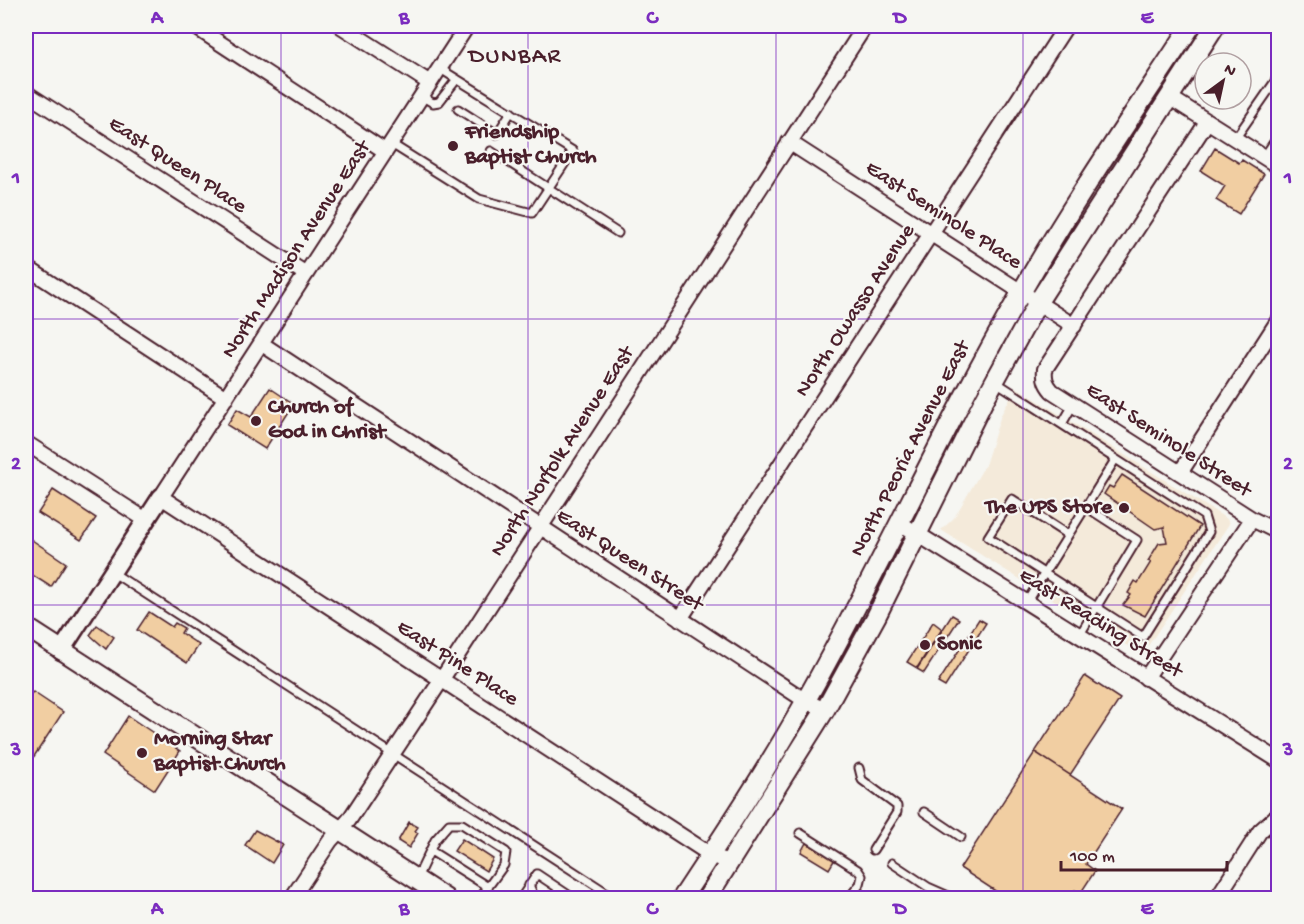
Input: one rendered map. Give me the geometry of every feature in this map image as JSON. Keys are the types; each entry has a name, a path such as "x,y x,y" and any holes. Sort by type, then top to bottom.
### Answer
{"main road":[{"name":"North Peoria Avenue East","path":"682,898 806,701 955,413 1022,291 1080,196 1191,26"},
{"name":"North Peoria Avenue East","path":"707,898 825,710 994,381 1038,302 1215,26"},
{"path":"26,627 445,898"}],"street":[{"path":"194,26 388,147"},
{"path":"341,26 430,83"},
{"name":"North Madison Avenue East","path":"161,497 467,26"},
{"name":"North Norfolk Avenue East","path":"292,898 393,754 865,26"},
{"name":"North Owasso Avenue","path":"680,619 1066,26"},
{"name":"East Queen Place","path":"26,93 306,274"},
{"path":"1169,97 1278,166"},
{"path":"1074,326 1208,122"},
{"name":"East Seminole Place","path":"789,142 1074,326"},
{"path":"26,267 226,398"},
{"path":"1180,473 1278,321"},
{"name":"East Seminole Street","path":"1074,326 1045,369 1046,384 1052,391 1252,519 1278,532"},
{"name":"East Queen Street","path":"262,344 539,528 806,701 825,710"},
{"path":"28,449 146,520"},
{"path":"61,651 161,497"},
{"name":"East Pine Place","path":"161,497 711,855 730,863"},
{"path":"1146,678 1252,519"},
{"name":"East Reading Street","path":"900,523 1278,760"},
{"path":"1217,898 1260,831 1278,815"}],"lane":[{"path":"388,147 479,200 532,213 549,188 573,151 440,68"},
{"path":"1235,139 1278,77"},
{"path":"421,96 433,103 444,99 457,79"},
{"path":"444,99 451,104"},
{"path":"458,109 497,134 511,112"},
{"path":"1264,157 1278,136"},
{"path":"491,151 618,233"},
{"path":"994,381 1204,516 1209,532 1143,637 988,537 1012,500 1068,535"},
{"path":"1062,424 1073,405"},
{"path":"1026,603 1115,460"},
{"path":"1079,636 1137,540 1086,507"},
{"path":"112,572 615,898"},
{"path":"858,768 862,780 897,806 897,812 873,850"},
{"path":"924,812 961,837"},
{"path":"416,880 435,840 448,824 462,824 506,852 504,865 480,898"},
{"path":"800,833 858,870 862,876 860,884 849,898"},
{"path":"431,851 488,887"},
{"path":"892,863 928,887 953,898"},
{"path":"521,898 537,874 573,898"},
{"path":"529,885 535,898"},
{"path":"553,898 559,889"}],"shaded area":[{"path":"1016,387 1227,519 1229,524 1142,655 941,530 954,518 985,465 1001,415"}],"building":[{"path":"1215,148 1239,163 1242,160 1264,174 1239,214 1216,200 1225,186 1201,171"},
{"name":"Church of God in Christ","path":"270,388 294,404 265,449 227,425 237,409 251,417"},
{"path":"1122,475 1200,526 1145,616 1123,605 1131,595 1128,593 1135,581 1138,583 1151,562 1148,561 1159,543 1167,542 1164,527 1155,529 1104,494 1109,486 1113,488"},
{"path":"53,490 96,518 81,540 38,513"},
{"path":"26,536 66,563 51,587 26,571"},
{"path":"149,612 172,627 175,623 184,628 181,633 199,645 187,663 137,630"},
{"path":"952,615 959,619 924,673 917,669"},
{"path":"979,619 986,623 945,687 938,683"},
{"name":"Sonic","path":"933,622 942,629 917,668 907,662"},
{"path":"97,625 114,637 106,649 90,635"},
{"path":"1085,676 1120,699 1070,775 1035,752"},
{"path":"33,692 63,712 31,761 26,758 26,698"},
{"name":"Morning Star Baptist Church","path":"128,716 180,751 155,790 103,755"},
{"path":"1035,752 1122,809 1086,864 1095,871 1080,894 1075,890 1069,898 1006,898 960,868"},
{"path":"409,822 418,827 415,831 418,833 409,848 398,841"},
{"path":"255,830 283,845 272,863 245,845"},
{"path":"462,839 493,859 486,871 454,851"},
{"path":"807,841 835,859 829,869 801,852"}],"place":[{"name":"Friendship Baptist Church","path":"453,146"},
{"name":"Church of God in Christ","path":"256,421"},
{"name":"The UPS Store","path":"1124,508"},
{"name":"Sonic","path":"925,645"},
{"name":"Morning Star Baptist Church","path":"142,753"}],"district":[{"name":"DUNBAR","path":"515,57"}]}
